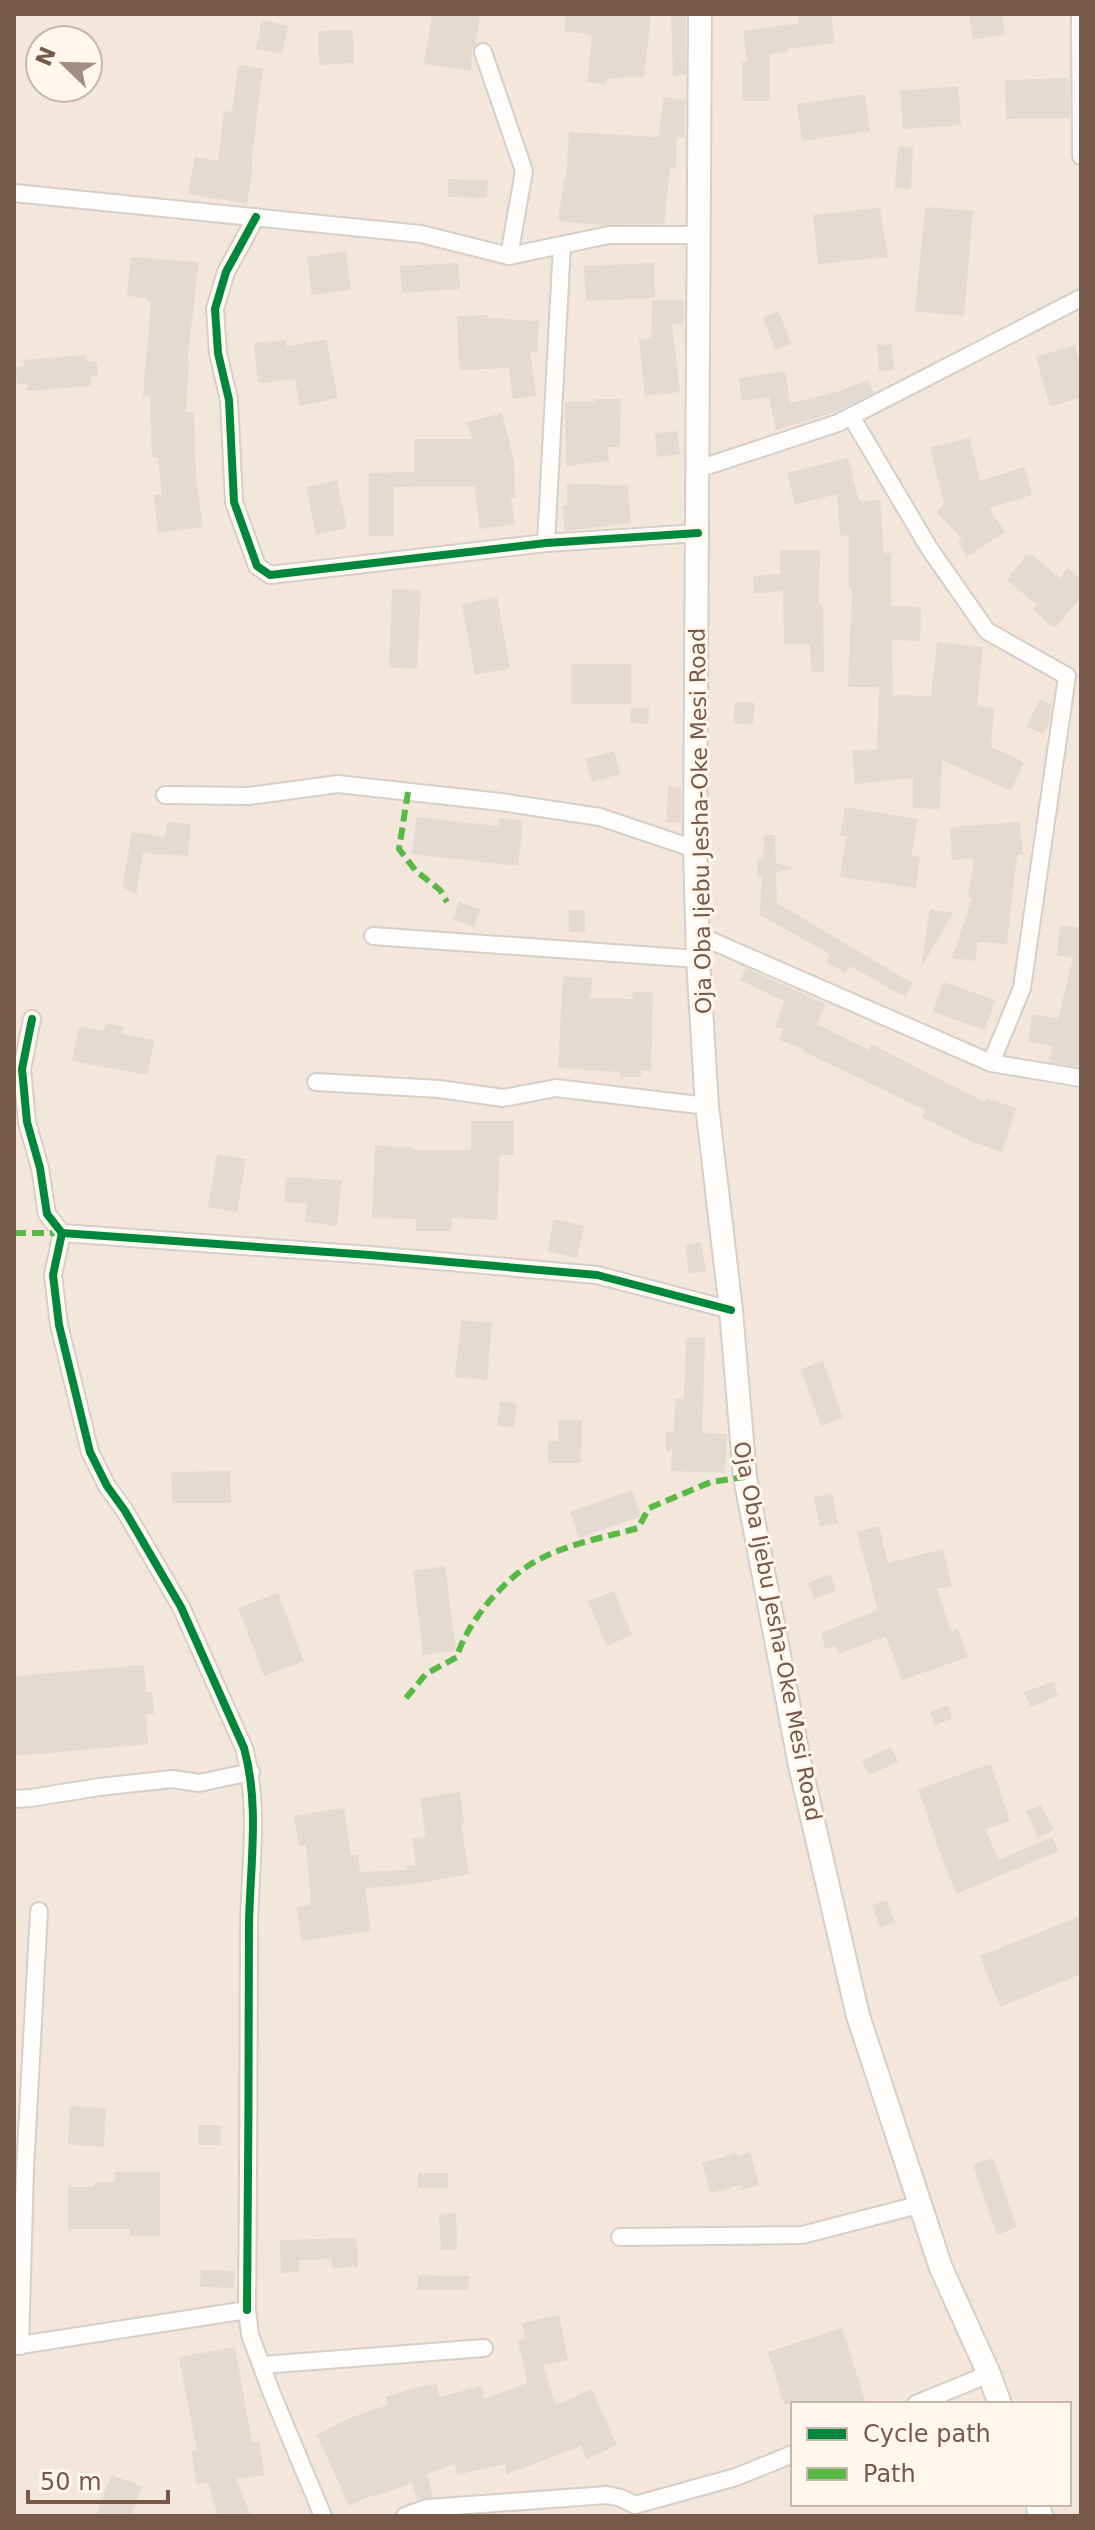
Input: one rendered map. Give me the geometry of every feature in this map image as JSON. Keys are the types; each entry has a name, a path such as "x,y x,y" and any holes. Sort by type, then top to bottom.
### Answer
{"main road":[{"name":"Oja Oba Ijebu Jesha-Oke Mesi Road","path":"700,14 695,849 698,959 707,1106 731,1310 745,1477 800,1765 858,2016 941,2268 999,2402"}],"street":[{"path":"1080,14 1081,156"},
{"path":"483,52 524,171 509,256"},
{"path":"14,193 421,234 509,256 609,235 699,235"},
{"path":"256,217 226,272 215,309 218,353 229,400 234,502 257,566 270,575 546,543 698,533"},
{"path":"546,543 562,245"},
{"path":"698,469 838,423 1081,298"},
{"path":"851,416 929,548 987,631 1067,676 1022,988 991,1063"},
{"path":"165,795 249,796 338,784 501,802 600,817 695,849"},
{"path":"698,935 991,1063 1081,1078"},
{"path":"373,936 698,959"},
{"path":"32,1019 22,1069 27,1122 40,1168 47,1214 62,1233 597,1275 731,1310"},
{"path":"316,1082 439,1089 503,1098 556,1088 707,1106"},
{"path":"62,1233 53,1275 59,1325 90,1452 107,1486 181,1607 244,1748 251,1772 247,2310 250,2335 323,2516"},
{"path":"14,1799 172,1779 199,1783 251,1772"},
{"path":"39,1911 17,2346 247,2310"},
{"path":"620,2237 802,2235 922,2204"},
{"path":"262,2365 484,2348"},
{"path":"921,2402 989,2374"},
{"path":"405,2516 427,2508 607,2495 621,2498 638,2510 791,2455"}],"shaded area":[{"path":"14,14 1081,14 1081,2516 14,2516"}],"building":[{"path":"432,14 480,14 471,71 424,64"},
{"path":"566,14 651,14 644,77 607,78 606,85 587,82 592,35 564,31"},
{"path":"671,14 686,14 686,75 673,76"},
{"path":"831,14 835,43 770,54 770,101 742,101 742,62 747,62 743,31 799,23 798,16"},
{"path":"969,14 1002,14 1005,35 973,39"},
{"path":"262,20 288,26 282,54 256,49"},
{"path":"353,30 354,63 319,65 318,31"},
{"path":"238,65 263,68 247,204 188,194 195,157 218,161 224,111 232,112"},
{"path":"1069,78 1070,118 1006,119 1005,80"},
{"path":"958,86 961,125 903,129 900,91"},
{"path":"865,94 870,131 802,141 797,104"},
{"path":"664,97 685,100 685,138 677,137 676,168 670,168 664,224 601,225 558,221 566,179 569,132 658,137"},
{"path":"898,146 913,147 911,189 895,188"},
{"path":"448,179 488,180 487,198 448,197"},
{"path":"925,207 973,211 964,316 915,311"},
{"path":"880,208 888,257 818,264 813,215"},
{"path":"346,251 351,290 312,295 307,257"},
{"path":"131,257 199,262 187,362 186,412 194,412 196,478 203,527 158,533 154,495 162,494 158,457 152,457 150,397 143,396 151,301 127,296"},
{"path":"458,263 460,289 402,293 400,266"},
{"path":"654,263 655,298 586,301 584,266"},
{"path":"652,300 684,300 684,325 672,324 680,392 645,396 639,340 651,338"},
{"path":"779,311 791,344 775,350 763,317"},
{"path":"488,315 488,318 539,321 537,352 530,352 536,396 513,399 509,368 459,370 457,316"},
{"path":"326,339 338,398 300,406 295,379 258,383 254,343 286,340 287,347"},
{"path":"892,344 894,370 879,371 877,345"},
{"path":"1075,345 1081,367 1081,397 1050,407 1036,357"},
{"path":"86,355 87,362 97,362 98,376 91,377 91,386 27,391 27,384 17,384 16,367 24,366 23,360"},
{"path":"785,371 790,403 837,392 868,380 873,393 838,411 776,430 769,397 742,401 739,378"},
{"path":"594,399 621,399 620,447 607,447 609,461 566,466 565,402 594,402"},
{"path":"502,413 514,462 515,498 511,498 515,524 480,529 474,486 394,487 394,536 369,536 369,473 414,472 414,439 472,439 467,422"},
{"path":"677,431 680,454 657,457 655,433"},
{"path":"970,438 980,481 1024,467 1032,495 989,508 1005,532 967,557 958,542 962,539 936,512 944,505 930,447"},
{"path":"848,458 859,501 880,500 884,553 891,553 891,606 921,607 920,641 892,640 893,695 931,696 937,642 983,647 977,706 994,707 991,747 1024,762 1011,791 942,760 940,809 913,808 913,778 855,784 852,751 877,749 879,687 848,687 852,589 849,589 849,535 840,536 837,494 795,505 787,473"},
{"path":"337,480 347,528 316,535 306,487"},
{"path":"567,484 628,485 631,523 565,531 562,505 567,505"},
{"path":"780,550 820,550 819,605 823,605 824,672 811,672 810,644 784,644 783,591 754,594 753,576 780,574"},
{"path":"1026,555 1032,555 1060,578 1068,568 1081,579 1081,597 1055,628 1033,610 1037,605 1007,580"},
{"path":"392,589 421,590 417,669 389,667"},
{"path":"497,597 510,668 475,675 462,604"},
{"path":"571,664 631,664 631,704 571,704"},
{"path":"1039,699 1052,705 1044,734 1027,727"},
{"path":"735,702 755,703 753,725 733,723"},
{"path":"631,708 649,708 648,724 630,723"},
{"path":"614,751 620,774 592,782 586,759"},
{"path":"668,786 681,787 681,823 666,822"},
{"path":"845,807 918,819 911,856 920,857 916,888 840,877 846,837 840,836"},
{"path":"416,817 498,826 499,818 523,820 518,866 412,854"},
{"path":"167,822 191,824 188,856 143,853 136,894 122,887 132,832 165,837"},
{"path":"1020,822 1023,854 1017,855 1007,944 978,942 975,961 952,958 972,898 968,897 974,858 952,860 950,827"},
{"path":"764,835 775,835 776,863 795,868 776,872 777,903 912,983 905,997 850,966 846,973 826,962 830,954 760,915 762,875 757,877 758,858 763,860"},
{"path":"459,902 480,909 474,927 453,920"},
{"path":"930,909 953,913 921,966"},
{"path":"569,910 585,910 585,932 569,932"},
{"path":"1060,925 1081,928 1081,1067 1049,1062 1052,1046 1028,1042 1032,1014 1058,1019 1073,958 1057,956"},
{"path":"746,968 826,1004 817,1024 869,1050 871,1044 985,1102 986,1098 1016,1108 1002,1152 921,1117 925,1110 804,1049 779,1040 783,1029 775,1027 784,1001 740,980"},
{"path":"563,976 592,978 590,998 632,999 633,992 653,992 651,1071 641,1070 641,1077 620,1077 620,1072 558,1068"},
{"path":"943,982 995,1000 985,1030 933,1012"},
{"path":"106,1023 124,1027 122,1034 154,1040 148,1075 72,1061 79,1026 104,1031"},
{"path":"471,1121 514,1121 514,1155 500,1155 497,1220 452,1218 451,1231 416,1231 416,1219 372,1218 375,1146 412,1147 412,1150 471,1150"},
{"path":"217,1154 246,1159 237,1212 208,1207"},
{"path":"286,1177 342,1180 337,1226 305,1222 307,1204 284,1202"},
{"path":"554,1219 584,1226 577,1258 547,1251"},
{"path":"701,1242 706,1272 689,1273 685,1245"},
{"path":"461,1320 492,1323 487,1380 455,1377"},
{"path":"686,1338 705,1338 702,1433 727,1434 725,1473 671,1471 672,1451 666,1451 666,1432 674,1432 675,1399 684,1399"},
{"path":"823,1361 843,1418 821,1426 801,1369"},
{"path":"500,1401 517,1404 514,1428 497,1426"},
{"path":"558,1420 582,1420 581,1463 548,1463 548,1441 558,1441"},
{"path":"230,1471 231,1503 172,1503 171,1472"},
{"path":"632,1490 641,1516 579,1538 570,1512"},
{"path":"832,1493 838,1523 820,1527 814,1497"},
{"path":"879,1526 888,1563 943,1549 952,1586 937,1589 951,1631 958,1629 968,1657 902,1680 886,1636 838,1654 835,1646 825,1649 821,1633 878,1610 857,1532"},
{"path":"445,1566 456,1651 423,1655 413,1571"},
{"path":"830,1574 836,1591 814,1599 808,1583"},
{"path":"614,1591 632,1635 606,1646 588,1601"},
{"path":"278,1593 304,1661 264,1676 238,1608"},
{"path":"144,1665 146,1692 152,1692 154,1714 146,1714 148,1744 14,1756 14,1676"},
{"path":"1053,1682 1058,1696 1030,1707 1024,1692"},
{"path":"948,1705 952,1719 934,1725 930,1712"},
{"path":"891,1747 898,1762 869,1775 862,1761"},
{"path":"991,1764 1010,1821 986,1829 998,1860 1052,1837 1059,1851 956,1894 918,1789"},
{"path":"460,1792 469,1874 408,1885 365,1888 371,1931 301,1941 297,1907 311,1904 306,1845 299,1846 294,1816 344,1808 351,1855 358,1854 360,1872 406,1870 405,1867 416,1865 412,1839 426,1837 420,1798"},
{"path":"1041,1805 1054,1830 1038,1838 1026,1811"},
{"path":"887,1900 895,1922 880,1928 872,1905"},
{"path":"1081,1916 1081,1974 1000,2007 980,1956"},
{"path":"70,2106 106,2108 104,2147 68,2144"},
{"path":"198,2125 221,2125 221,2145 198,2145"},
{"path":"750,2152 759,2185 742,2190 741,2185 711,2193 702,2163"},
{"path":"993,2158 1017,2227 997,2235 973,2165"},
{"path":"115,2172 160,2172 160,2236 130,2236 130,2229 68,2229 68,2187 94,2187 94,2183 115,2182"},
{"path":"418,2173 448,2173 448,2188 418,2188"},
{"path":"456,2213 457,2249 441,2250 439,2214"},
{"path":"357,2238 358,2267 332,2268 332,2259 299,2260 299,2272 281,2273 280,2240"},
{"path":"201,2270 235,2271 234,2288 200,2287"},
{"path":"418,2275 469,2276 469,2290 417,2290"},
{"path":"559,2315 568,2360 543,2365 556,2405 592,2389 617,2445 587,2459 581,2446 507,2474 505,2464 457,2475 454,2464 427,2474 433,2497 417,2500 412,2483 372,2495 349,2506 317,2435 347,2419 388,2405 386,2397 422,2386 437,2384 439,2397 481,2386 484,2399 527,2383 518,2340 525,2339 522,2323"},
{"path":"842,2328 865,2402 784,2404 768,2352"},
{"path":"235,2347 252,2443 260,2442 264,2475 236,2479 251,2516 218,2516 208,2483 196,2484 192,2451 197,2451 179,2357"},
{"path":"111,2475 142,2486 131,2516 96,2516"}],"marked path":[{"path":"408,792 399,849 416,871 440,890 447,902"},
{"path":"14,1233 62,1233"},
{"path":"406,1698 426,1674 457,1657 478,1616 501,1589 526,1567 561,1550 638,1528 649,1508 711,1482 745,1477"}],"cycle path":[{"path":"256,217 226,272 215,309 218,353 229,400 234,502 257,566 270,575 546,543 698,533"},
{"path":"32,1019 22,1069 27,1122 40,1168 47,1214 62,1233 597,1275 731,1310"},
{"path":"62,1233 53,1275 59,1325 90,1452 107,1486 181,1607 244,1748 249,1770 253,1836 249,1925 247,2310"}]}
